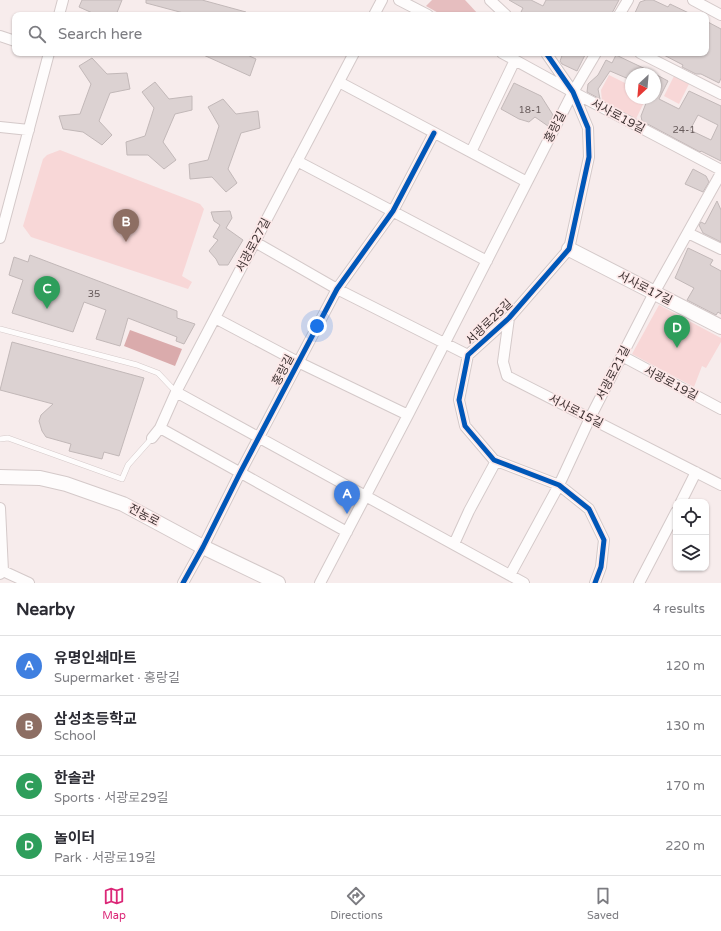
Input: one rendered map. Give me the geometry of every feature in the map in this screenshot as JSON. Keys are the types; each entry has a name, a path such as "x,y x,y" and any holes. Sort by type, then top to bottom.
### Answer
{"street":[{"path":"60,12 63,0"},
{"path":"376,12 382,0"},
{"path":"399,0 422,12"},
{"path":"490,0 501,12"},
{"path":"621,12 628,0"},
{"path":"692,0 721,15"},
{"path":"0,36 12,40"},
{"path":"0,238 3,213 48,56"},
{"name":"서광로27길","path":"152,438 160,428 176,392 352,56"},
{"name":"서사로19길","path":"508,56 572,92 721,170"},
{"name":"서광로25길","path":"548,56 572,92 588,128 589,157 569,249 509,318 468,355 459,400 465,426 494,460 558,485 589,509 604,540 601,567 595,583"},
{"name":"홍랑길","path":"320,583 445,343 572,92 594,56"},
{"path":"646,56 721,94"},
{"path":"471,152 515,60"},
{"path":"339,82 527,182"},
{"path":"0,127 28,130"},
{"name":"홍랑길","path":"182,583 203,546 337,289 393,210 434,133"},
{"path":"297,161 393,210 487,261"},
{"name":"서광로21길","path":"510,575 558,485 590,418 654,293 721,173"},
{"path":"688,233 721,249"},
{"path":"255,242 337,289 468,355"},
{"name":"서사로17길","path":"569,249 721,327"},
{"name":"홍랑길","path":"215,318 298,362 408,415"},
{"name":"서사로15길","path":"509,318 503,362 507,376 721,485"},
{"name":"서광로19길","path":"622,356 721,409"},
{"path":"176,392 524,583"},
{"path":"160,428 347,532"},
{"path":"454,544 469,511 496,461"},
{"path":"682,499 696,472"},
{"name":"전농로","path":"0,477 40,478 66,484 123,504 278,583"},
{"path":"0,508 1,572 29,583"},
{"path":"639,583 673,518"}],"lane":[{"path":"0,329 137,365 158,373 176,392"},
{"path":"0,439 8,438 122,479 128,465 152,438"}],"shaded area":[{"path":"432,0 465,0 476,12 437,12 426,6"},
{"path":"609,75 625,83 625,104 643,104 636,119 602,102 601,90"},
{"path":"674,76 689,84 679,104 664,96"},
{"path":"60,150 200,204 204,209 182,276 192,282 188,289 31,237 23,226 43,159 47,155"},
{"path":"659,305 721,338 721,342 706,368 702,366 694,387 632,354"},
{"path":"130,330 182,349 175,366 124,346"}],"building":[{"path":"82,0 122,0 117,12 90,12 79,7"},
{"path":"146,0 202,0 246,12 180,12 146,3"},
{"path":"509,0 531,0 543,6 546,0 619,0 613,12 521,12 523,8"},
{"path":"653,0 668,7 670,4 687,12 635,12 640,2"},
{"path":"709,23 721,29 721,78 719,83 682,67 683,65 666,56 709,56"},
{"path":"206,56 250,56 256,59 250,76"},
{"path":"562,56 584,56 577,71 562,64 560,61"},
{"path":"616,56 618,56 643,68 625,68 625,77 610,71 598,89 600,99 587,92 588,84 598,75 606,60 612,63"},
{"path":"92,58 107,74 127,73 130,89 110,93 99,121 112,135 102,145 83,132 63,129 59,116 80,114 91,84 79,66"},
{"path":"661,77 668,81 661,95"},
{"path":"155,82 169,99 192,96 192,110 175,114 163,142 176,160 164,169 148,155 127,155 126,142 145,136 154,108 142,92"},
{"path":"514,83 541,96 553,115 548,126 535,117 529,122 519,119 501,109"},
{"path":"689,91 721,106 721,161 701,151 700,152 642,121 641,116 646,104 661,104 661,100 679,109","holes":["698,115 718,125 711,140 690,130"]},
{"path":"223,99 236,114 258,111 260,128 241,133 228,169 237,183 226,192 212,177 190,179 189,164 208,160 219,126 208,107"},
{"path":"693,169 706,176 709,182 703,192 685,184"},
{"path":"717,201 721,210 721,242 703,233 699,225 701,222 705,224"},
{"path":"230,211 232,218 226,228 243,240 228,265 219,265 209,251 218,240 213,237 220,225 214,221 211,212"},
{"path":"688,248 713,260 710,265 721,271 721,314 718,312 716,315 687,300 694,288 675,278"},
{"path":"30,255 177,311 177,318 195,324 184,344 176,341 177,337 128,318 120,346 96,339 106,310 84,302 73,332 12,313 23,280 9,275 14,257 28,262"},
{"path":"12,342 144,378 119,456 104,452 102,459 69,451 71,444 46,437 42,431 39,421 41,415 53,404 0,390"}],"cycle path":[{"path":"548,56 573,92 588,128 589,157 569,249 509,318 468,355 459,400 465,426 494,460 559,485 589,509 604,540 601,567 595,583"},
{"path":"183,583 337,289 393,211 434,133"}],"place":[{"name":"삼성초등학교","path":"126,242"},
{"name":"한솔관","path":"47,309"},
{"name":"놀이터","path":"677,348"},
{"name":"유명인쇄마트","path":"347,514"}]}
